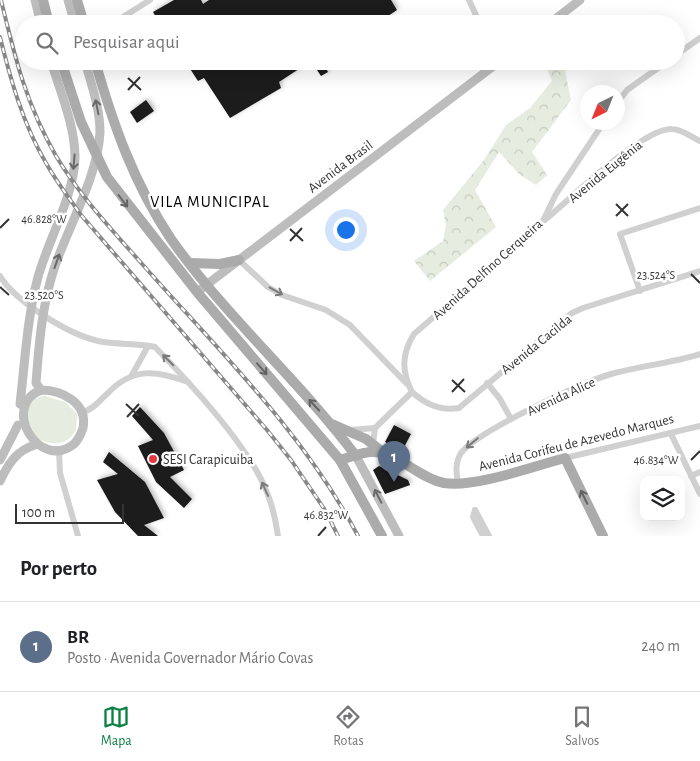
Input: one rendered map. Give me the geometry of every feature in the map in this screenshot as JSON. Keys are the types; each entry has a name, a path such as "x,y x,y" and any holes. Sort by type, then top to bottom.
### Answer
{"main road":[{"path":"35,0 39,15"},
{"path":"43,0 47,15"},
{"path":"68,0 72,15"},
{"path":"77,0 81,15"},
{"path":"561,15 580,0"},
{"path":"20,404 27,396 41,390 68,397 83,412 84,425 78,439 73,444 59,450 46,449 35,445 23,435 18,426 18,410 26,344 38,279 74,166 72,134 57,70"},
{"path":"58,70 107,177 197,292 340,460 382,536"},
{"path":"41,390 36,383 39,343 49,284 90,174 98,143 97,108 87,70"},
{"path":"98,70 114,127 130,165 171,238 207,285 332,424 356,456 399,536"},
{"name":"Avenida Brasil","path":"197,292 487,71"},
{"path":"190,263 220,264 239,260"},
{"name":"Avenida Corifeu de Azevedo Marques","path":"332,424 350,430 386,454 427,477 444,483 474,481 565,458"},
{"path":"0,460 3,447 18,426"},
{"path":"0,481 12,461 23,448 35,445"},
{"path":"340,460 370,452 386,454"},
{"path":"565,458 603,536"}],"street":[{"path":"126,15 150,0"},
{"path":"471,1 477,15"},
{"path":"685,49 700,38"},
{"path":"625,93 655,70"},
{"name":"Avenida Eugênia","path":"542,223 623,154 656,132 671,129 679,130 700,141"},
{"name":"Avenida Delfino Cerqueira","path":"410,389 403,360 404,352 414,334 542,223 556,194 599,130"},
{"path":"640,291 620,234 700,208"},
{"name":"Avenida Cacilda","path":"239,260 268,287 282,295 326,310 350,325 410,389 433,406 452,409 469,401 487,383 572,313 700,272"},
{"path":"0,276 22,300 73,331 96,340 155,347 189,383 257,473 268,494 278,536"},
{"path":"83,412 94,407 112,388 132,375 148,346"},
{"name":"Avenida Alice","path":"458,483 457,463 466,448 484,433 608,374 700,354"},
{"path":"132,375 163,374 189,383"},
{"path":"487,383 500,399 511,419"},
{"path":"373,444 375,428 410,389"},
{"name":"Avenida Corifeu de Azevedo Marques","path":"565,458 700,426"},
{"path":"350,430 375,428"},
{"path":"671,434 700,494"},
{"path":"59,450 60,473 78,536"},
{"path":"691,476 700,472"},
{"path":"483,536 473,517 476,510 489,536"}],"green space":[{"path":"548,70 566,70 571,100 532,152 547,175 536,185 519,174 499,152 475,190 496,227 430,281 414,261 443,241 446,225 443,210 484,160 506,125 530,108 552,81"},
{"path":"45,396 65,402 77,414 76,430 68,440 52,443 35,437 24,411 32,401 38,397"}],"building":[{"path":"174,0 201,0 203,4 209,0 391,0 397,10 390,15 155,15 153,12"},
{"path":"191,70 297,70 279,82 281,88 230,118 204,78 198,81"},
{"path":"317,70 327,70 328,72 321,76"},
{"path":"146,100 154,111 137,123 130,112"},
{"path":"140,407 164,433 184,470 170,477 192,499 184,508 156,482 138,446 153,440 132,416"},
{"path":"394,425 411,434 402,451 385,442"},
{"path":"109,452 145,482 164,518 144,525 158,536 138,536 115,512 97,480 118,474 103,462"},
{"path":"379,466 408,480 410,485 385,494 373,470"}],"railway":[{"path":"1,0 15,53"},
{"path":"0,37 24,118 58,183 81,215 291,460 325,510 338,536"},
{"path":"19,70 37,118 65,171 108,226 259,394 312,462 358,536"}],"place":[{"name":"SESI Carapicuiba","path":"153,459"},
{"name":"BR","path":"394,482"}],"district":[{"name":"VILA MUNICIPAL","path":"210,201"}]}
